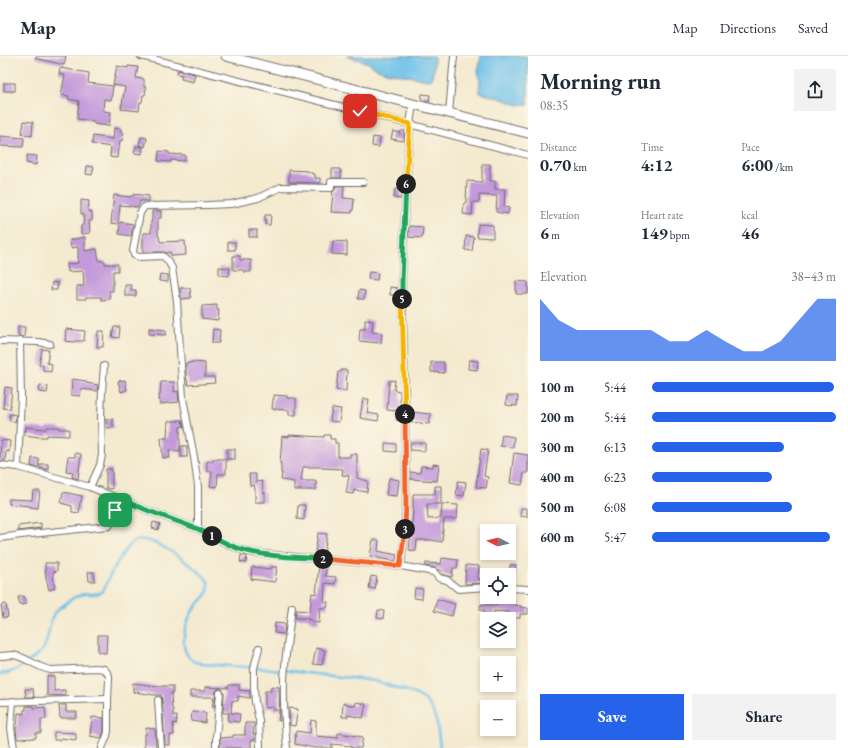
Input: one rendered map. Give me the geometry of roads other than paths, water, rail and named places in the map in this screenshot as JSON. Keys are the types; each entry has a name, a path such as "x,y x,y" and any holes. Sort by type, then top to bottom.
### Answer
{"street":[{"path":"141,56 528,155"},
{"path":"226,56 528,133"},
{"path":"449,113 454,56"},
{"path":"400,566 404,538 406,504 402,281 406,187 412,104"},
{"path":"198,529 198,486 183,398 177,301 172,268 163,256 139,257 134,255 134,243 142,210 146,206 231,204 258,198 281,187 331,188 331,182 363,182"},
{"path":"0,340 50,344"},
{"path":"18,467 21,397 20,341"},
{"path":"90,487 100,465 102,455 102,398 104,366"},
{"path":"0,465 18,467 90,487 198,529 242,550 254,553 400,566 434,572 439,578 447,580 458,589 480,587"},
{"path":"0,538 109,526 113,520 117,498"},
{"path":"516,588 528,589"},
{"path":"287,748 284,672 292,607"},
{"path":"259,648 255,665 254,688 259,720 260,748"},
{"path":"0,656 13,655 46,670 104,669 108,673 109,680 108,731 102,748"},
{"path":"216,748 220,693"},
{"path":"0,702 108,699"},
{"path":"158,700 161,748"},
{"path":"13,702 11,728 14,748"}],"water":[{"path":"346,56 434,56 434,69 431,79 428,80 386,72 375,68 369,63"},
{"path":"481,56 526,56 528,59 528,106 526,104 518,105 480,93 478,72"}],"waterway":[{"path":"0,674 16,670 39,653 43,649 52,618 58,609 71,599 83,594 97,594 102,591 116,564 127,548 134,542 146,540 158,544 175,554 206,578 208,582 209,586 207,594 193,610 185,629 185,650 193,661 202,664 273,669 371,680 407,691 425,700 432,709 437,723 440,748"}]}
